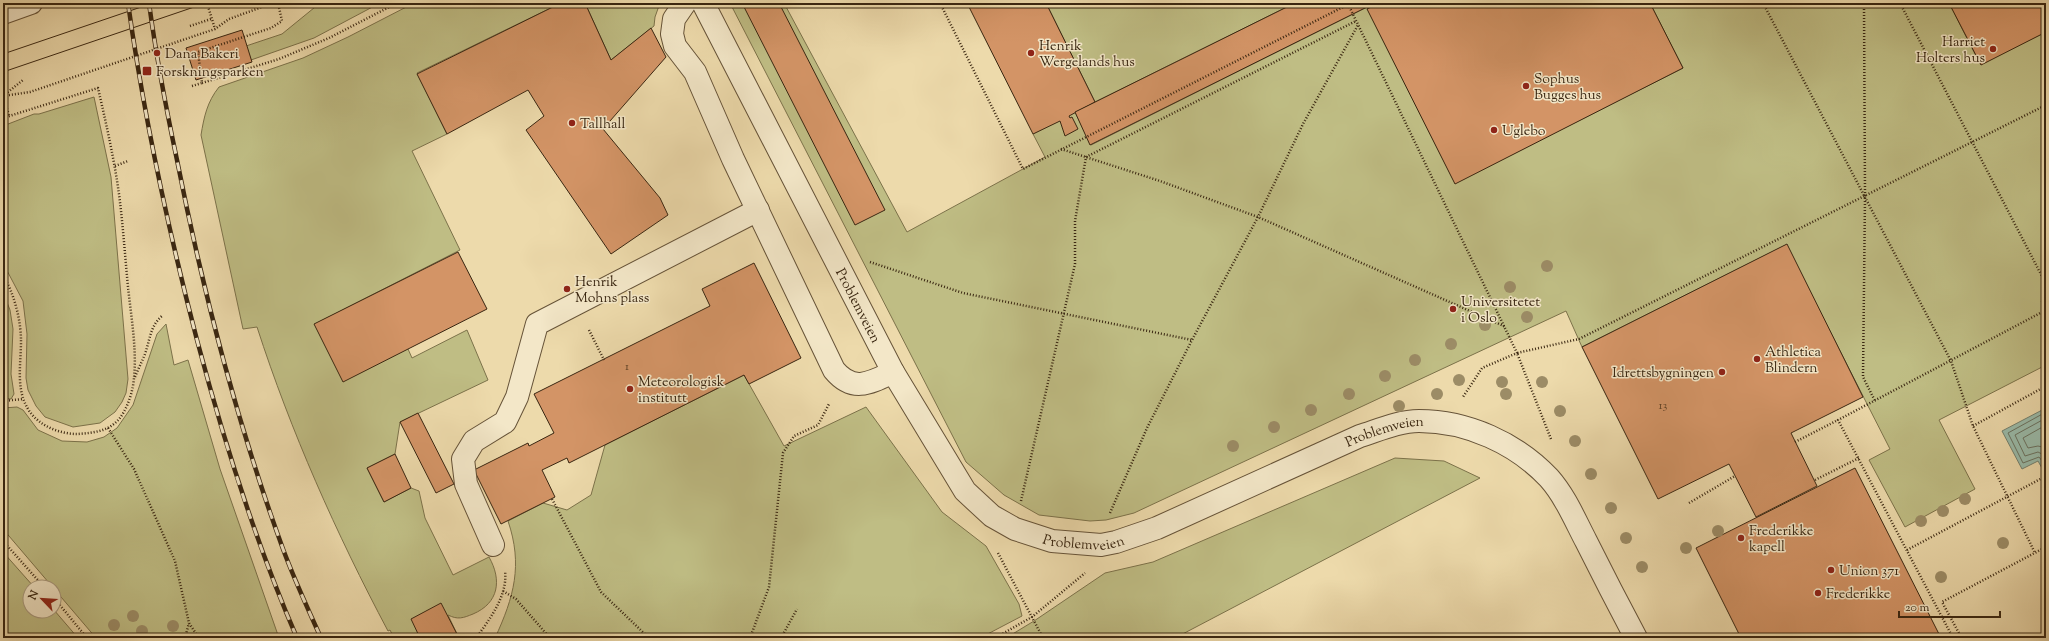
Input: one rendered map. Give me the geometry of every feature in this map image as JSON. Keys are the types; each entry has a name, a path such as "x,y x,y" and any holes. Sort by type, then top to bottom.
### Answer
{"street":[{"path":"3,13 31,3"},
{"path":"685,3 674,19 672,34 675,46 695,72 758,210 834,370 842,380 855,384 870,382 893,372"},
{"name":"Problemveien","path":"703,3 893,372 965,491 992,516 1004,524 1052,541 1101,545 1116,542 1158,528 1360,436 1390,426 1418,421 1454,424 1472,429 1503,444 1529,460 1549,479 1567,504 1636,638"},
{"path":"493,545 466,484 463,459 474,441 505,422 518,397 537,324 758,210"}],"path":[{"path":"207,3 215,29"},
{"path":"3,96 30,92 215,29 229,19 273,3"},
{"path":"202,83 198,52 271,28 282,21 278,3"},
{"path":"192,86 279,59 329,38 397,3"},
{"path":"940,3 1023,169 1350,4 1356,21 1506,327 1553,444"},
{"path":"1763,3 1951,361 1973,426 2035,553"},
{"path":"1864,3 1865,196 1863,377 1875,401"},
{"path":"1900,3 2046,284"},
{"path":"190,26 212,19"},
{"path":"1086,157 1356,21"},
{"path":"1092,544 1106,520 1147,428 1192,340 1258,217 1303,124 1358,25"},
{"path":"3,96 23,80"},
{"path":"3,118 98,88 115,166 132,326 134,378 131,396 122,416 108,428 92,434 74,434 53,429 37,420 23,399 18,368 21,340 16,308 3,275"},
{"path":"3,96 9,115"},
{"path":"1462,399 1464,393 1482,368 1517,353 1579,339 2046,105"},
{"path":"1061,149 1258,217 1506,327"},
{"path":"1004,524 1020,504 1075,264 1075,221 1086,157"},
{"path":"115,166 128,161"},
{"path":"869,261 963,293 1063,315 1192,340"},
{"path":"575,304 604,360"},
{"path":"1795,442 2046,310"},
{"path":"134,378 145,353 155,322 162,316"},
{"path":"750,638 769,587 783,453 794,436 818,425 842,380"},
{"path":"1973,426 2046,386"},
{"path":"3,401 23,399"},
{"path":"1838,420 1953,638 1960,635 1942,602 2046,547"},
{"path":"108,428 134,469 175,561 189,623 199,638"},
{"path":"1814,480 1859,458"},
{"path":"1689,503 1735,476"},
{"path":"1907,550 2046,476"},
{"path":"552,499 601,592 649,638"},
{"path":"3,541 37,579"},
{"path":"476,638 490,619 503,591 506,572 493,545"},
{"path":"996,550 1043,638"},
{"path":"995,638 1032,617 1091,568"},
{"path":"503,591 516,599 550,638"},
{"path":"62,608 87,638"},
{"path":"781,638 797,609"},
{"path":"185,638 189,623"}],"shaded area":[{"path":"320,3 380,3 314,38 208,75 210,58 282,34"},
{"path":"414,3 561,3 417,73 447,134 412,151 460,250 315,324 408,349 412,358 467,330 488,380 400,422 395,454 367,468 384,502 411,488 419,491 425,518 453,575 489,557 496,574 497,582 493,597 482,609 466,617 455,618 448,615 459,638 394,638 390,630 388,631 350,557 316,482 284,405 257,327 243,329 201,135 207,110 219,87 303,58"},
{"path":"585,3 660,3 655,17 654,26 611,60"},
{"path":"730,3 784,3 907,232 1045,157 1033,134 1075,112 1091,145 1367,7 1455,183 1683,68 1650,3 1949,3 1980,64 2046,32 2046,298 2041,301 2046,310 2046,365 1939,420 1975,489 1905,527 1869,460 1890,449 1786,245 1582,347 1566,311 1134,513 1106,520 1090,521 1039,515 1004,495 966,462"},
{"path":"1046,3 1295,3 1095,102"},
{"path":"94,97 111,177 128,379 126,393 115,412 100,423 73,427 45,417 36,406 28,390 26,378 27,334 23,301 3,263 3,126 34,114 39,114"},
{"path":"3,292 10,310 13,329 11,374 14,394 11,399 3,398"},
{"path":"166,324 174,365 188,360 220,469 279,638 96,638 62,598 62,579 46,579 3,529 3,408 17,407 23,410 38,430 62,441 87,442 104,437 117,428 133,405 157,334"},
{"path":"744,375 784,446 866,407 942,512 986,546 1019,604 1022,616 980,638 495,638 507,609 514,581 515,552 513,537 508,521 543,503 567,510 591,495 605,445"},
{"path":"1395,458 1444,461 1480,478 1175,638 1006,638 1105,573 1153,562"},
{"path":"3,552 27,579 22,579 22,619 62,619 78,638 3,638"}],"water":[{"path":"2046,408 2046,469 2043,470 2038,461 2022,469 2002,431"}],"building":[{"name":"Tallhall","path":"561,3 585,3 611,60 651,28 666,57 603,129 660,198 668,215 611,254 526,130 544,116 528,90 447,134 417,74"},
{"path":"742,3 779,3 885,210 855,225"},
{"name":"Henrik Wergelands hus","path":"967,3 1046,3 1095,102 1069,116 1070,118 1072,117 1078,129 1065,136 1060,121 1033,134"},
{"path":"1295,3 1375,3 1090,145 1075,112"},
{"name":"Sophus Bugges hus","path":"1379,3 1650,3 1683,68 1455,184 1367,9"},
{"name":"Harriet Holters hus","path":"1949,3 2046,3 2046,32 1981,65"},
{"path":"242,30 252,62 196,80 186,48"},
{"name":"Idrettsbygningen","path":"1787,244 1863,397 1791,433 1817,486 1756,517 1729,464 1658,499 1582,347"},
{"path":"458,252 487,309 343,382 314,324"},
{"name":"Meteorologisk institutt","path":"754,263 801,358 749,384 744,375 569,463 567,458 542,470 555,497 501,524 474,470 528,443 529,446 554,433 534,394 710,306 702,289"},
{"path":"418,413 454,484 436,493 400,422"},
{"path":"395,454 411,488 384,502 367,468"},
{"name":"Frederikke","path":"1855,468 1941,638 1741,638 1696,548"},
{"path":"441,603 459,638 420,638 411,619"}],"tram line":[{"path":"3,54 153,3"},
{"path":"3,72 206,3"}],"railway":[{"path":"128,3 149,130 176,257 197,340 241,491 267,565 297,638"},
{"path":"149,3 169,121 187,209 222,357 266,502 301,594 321,638"}],"place":[{"name":"Harriet Holters hus","path":"1993,49"},
{"name":"Dana Bakeri","path":"157,53"},
{"name":"Henrik Wergelands hus","path":"1031,53"},
{"name":"Forskningsparken","path":"147,71"},
{"name":"Sophus Bugges hus","path":"1526,86"},
{"name":"Tallhall","path":"572,123"},
{"name":"Uglebo","path":"1494,130"},
{"name":"Henrik Mohns plass","path":"567,289"},
{"name":"Universitetet i Oslo","path":"1453,309"},
{"name":"Athletica Blindern","path":"1757,359"},
{"name":"Idrettsbygningen","path":"1722,372"},
{"name":"Meteorologisk institutt","path":"630,389"},
{"name":"Frederikke kapell","path":"1741,538"},
{"name":"Union 371","path":"1831,570"},
{"name":"Frederikke","path":"1818,593"}]}
